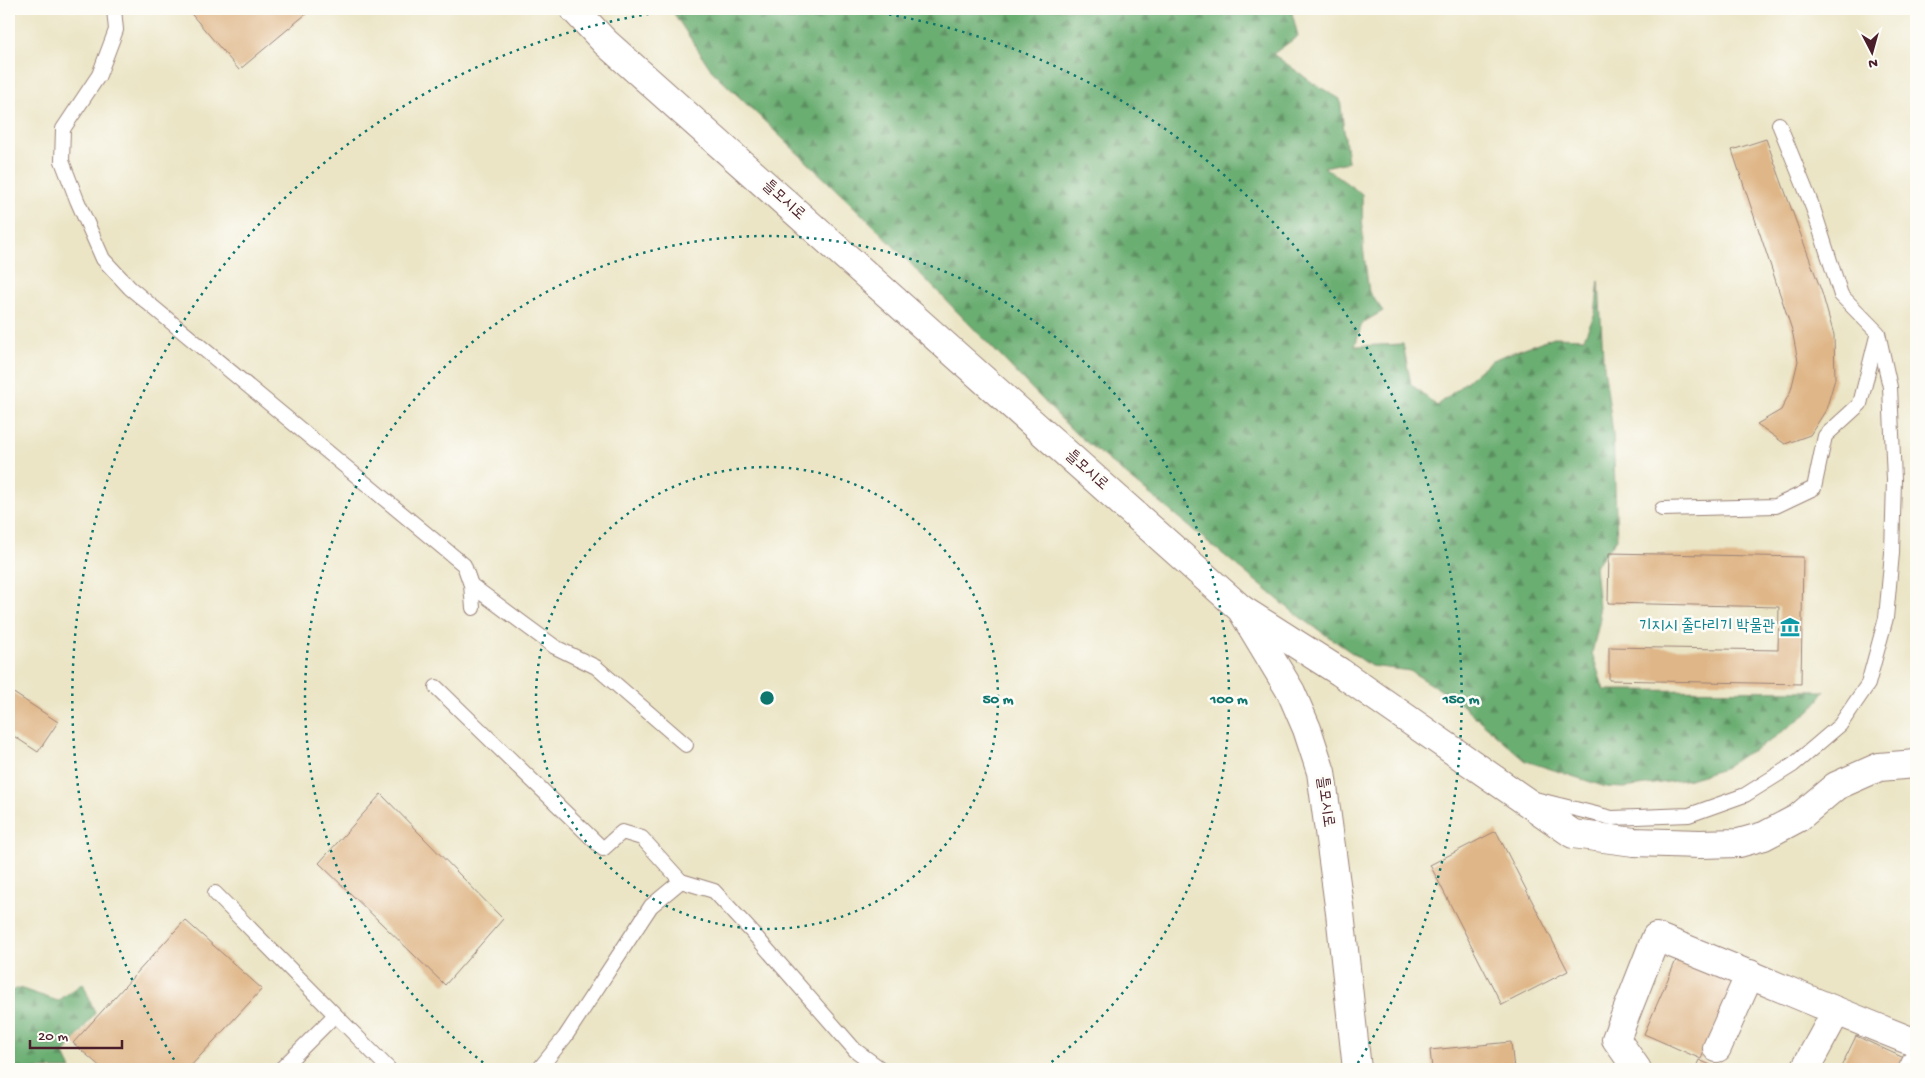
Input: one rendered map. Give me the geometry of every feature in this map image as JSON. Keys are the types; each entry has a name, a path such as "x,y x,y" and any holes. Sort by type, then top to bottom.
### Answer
{"main road":[{"name":"틀모시로","path":"574,9 605,42 1241,610 1291,692 1307,729 1321,772 1340,913 1357,1069"},
{"path":"1241,610 1340,672 1573,834 1634,842 1739,844 1764,836 1798,818 1836,786 1878,767 1916,764"},
{"path":"1637,1069 1616,1038 1656,937 1916,1043"},
{"path":"1717,1048 1750,974"},
{"path":"1805,1069 1836,1012"},
{"path":"1913,1069 1916,1063"}],"lane":[{"path":"114,9 116,30 99,75 63,129 62,161 103,259 130,288 464,565 471,585 473,608"},
{"path":"1514,794 1612,818 1689,815 1745,795 1793,765 1840,725 1868,684 1886,618 1892,553 1894,480 1890,387 1878,333 1841,294 1813,208 1778,124"},
{"path":"1662,509 1776,506 1814,488 1826,436 1860,404 1878,333"},
{"path":"471,585 555,648 596,667 686,745"},
{"path":"436,687 603,849 622,832 642,838 681,881 714,891 752,931 855,1050 881,1069"},
{"path":"539,1069 566,1038 651,906 681,881"},
{"path":"215,893 389,1069"},
{"path":"281,1069 335,1015"}],"green space":[{"path":"671,9 1291,9 1298,36 1273,54 1313,83 1340,99 1348,162 1324,167 1362,194 1363,247 1369,292 1383,311 1362,323 1355,346 1403,344 1411,384 1437,406 1492,360 1554,337 1584,338 1595,314 1599,281 1603,358 1613,433 1617,539 1595,566 1600,619 1592,653 1604,690 1825,691 1810,711 1767,743 1743,755 1723,769 1690,779 1624,788 1606,787 1526,761 1455,699 1410,671 1371,666 1297,615 1074,432 873,225 712,71"},
{"path":"83,983 95,1013 64,1054 71,1069 9,1069 9,992 19,988 58,1001"}],"building":[{"path":"187,9 312,9 239,70"},
{"path":"1766,139 1822,293 1834,335 1835,379 1826,410 1810,435 1785,444 1757,424 1781,410 1791,390 1798,361 1792,330 1732,150"},
{"name":"기지시 줄다리기 박물관","path":"1609,553 1803,557 1801,684 1609,680 1609,647 1778,650 1779,607 1608,603"},
{"path":"9,690 58,722 38,752 9,733"},
{"path":"381,794 503,919 445,985 319,863"},
{"path":"1496,831 1568,971 1502,1005 1430,865"},
{"path":"185,920 262,989 188,1069 103,1069 73,1043"},
{"path":"1677,958 1734,983 1701,1059 1644,1034"},
{"path":"1856,1036 1904,1058 1899,1069 1840,1069"},
{"path":"1511,1042 1514,1069 1432,1069 1430,1050"},
{"path":"1699,1060 1720,1069 1695,1069"}],"place":[{"name":"기지시 줄다리기 박물관","path":"1790,627"}]}
